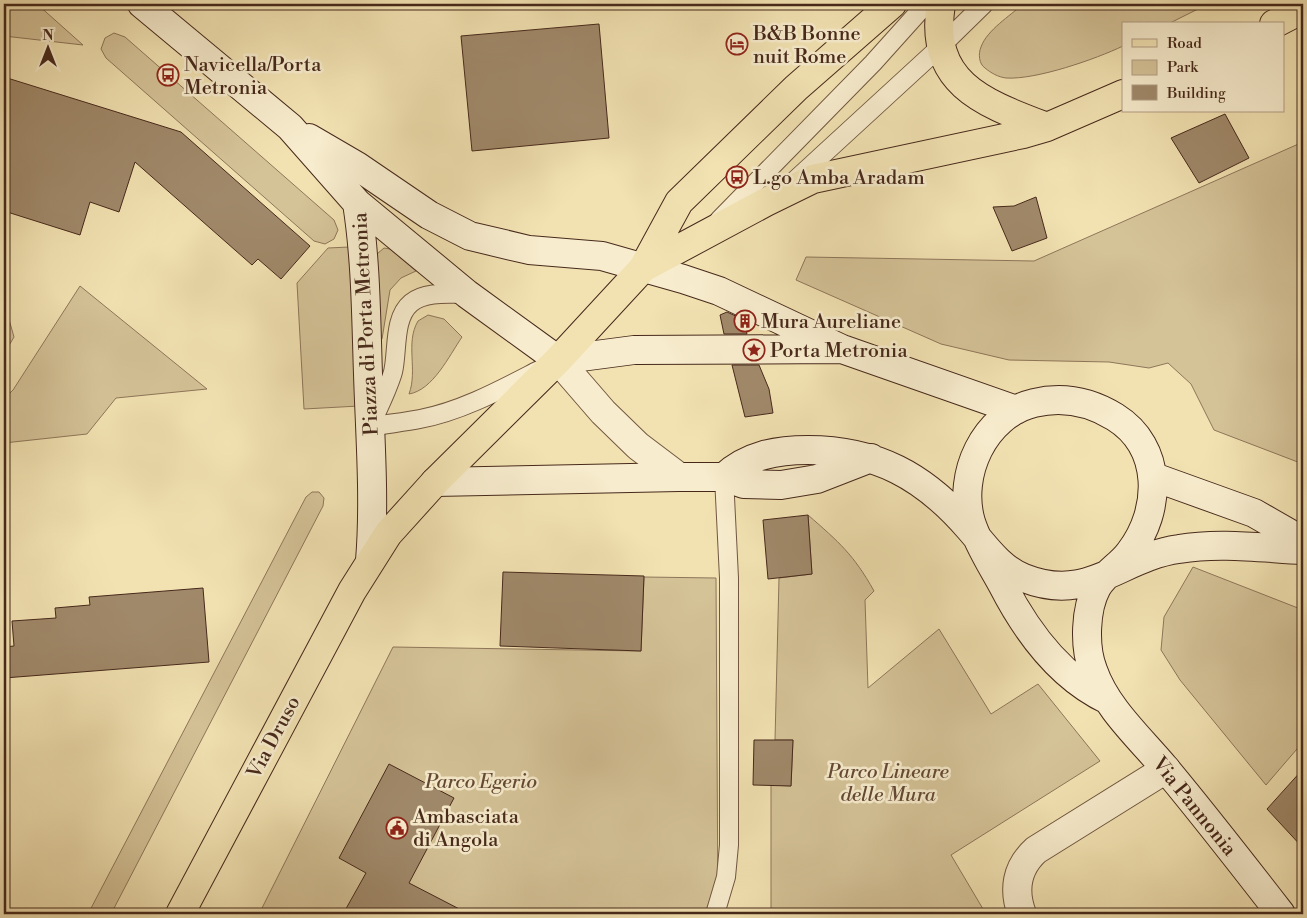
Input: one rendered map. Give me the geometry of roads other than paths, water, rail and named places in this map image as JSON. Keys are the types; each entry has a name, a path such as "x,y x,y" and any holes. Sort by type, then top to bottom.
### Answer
{"main road":[{"path":"142,4 290,127 383,183 442,222 484,241 529,250 602,256 719,292 842,349 1016,410"},
{"path":"370,561 388,534 435,482 558,360 643,268 679,202 796,88 892,4"},
{"path":"940,4 938,28 940,47 951,72 965,88 993,106 1047,127"},
{"path":"1278,22 1303,10"},
{"path":"643,268 799,185 832,174 997,141 1047,127 1122,94"},
{"path":"290,127 357,204"},
{"name":"Piazza di Porta Metronia","path":"357,204 467,294 558,360 603,412 631,440 679,477"},
{"name":"Piazza di Porta Metronia","path":"357,204 363,242 370,426 373,514 370,561"},
{"path":"558,360 634,350 842,349"},
{"path":"1071,399 1106,411 1130,428 1139,440 1154,477 1152,506 1144,529 1130,553 1098,585 1090,609 1088,652 1092,668 1108,700 1070,676 1045,650 1011,602 977,538 968,508 971,469 978,449 989,432 1003,418 1031,404 1071,399"},
{"path":"724,477 747,461 778,451 819,450 871,458 895,467 920,482 945,502 998,562 1024,578 1053,584 1072,585 1093,582 1148,557 1178,549 1225,547 1303,550"},
{"path":"435,482 724,477 744,484 781,485 817,479 871,458"},
{"path":"1154,477 1254,513 1303,541"},
{"name":"Via Druso","path":"180,914 236,805 370,561"},
{"name":"Via Pannonia","path":"1108,700 1166,769 1281,914"},
{"path":"1022,914 1016,893 1021,867 1027,858 1036,850 1166,769"}],"lane":[{"path":"708,234 727,212 874,64 926,4"},
{"path":"780,195 984,4"},
{"path":"370,426 390,382 400,321 404,311 411,303 421,298 467,294"},
{"path":"370,426 421,419 446,412 503,388 558,360"},
{"path":"715,914 726,877 730,845 729,578 724,477"}],"place":[{"name":"B&B Bonne nuit Rome","path":"737,44"},
{"name":"Navicella/Porta Metronia","path":"168,75"},
{"name":"L.go Amba Aradam","path":"737,177"},
{"name":"Mura Aureliane","path":"745,321"},
{"name":"Porta Metronia","path":"754,350"},
{"name":"Ambasciata di Angola","path":"397,828"}],"park label":[{"name":"Parco Egerio","path":"481,781"},
{"name":"Parco Lineare delle Mura","path":"888,782"}]}
